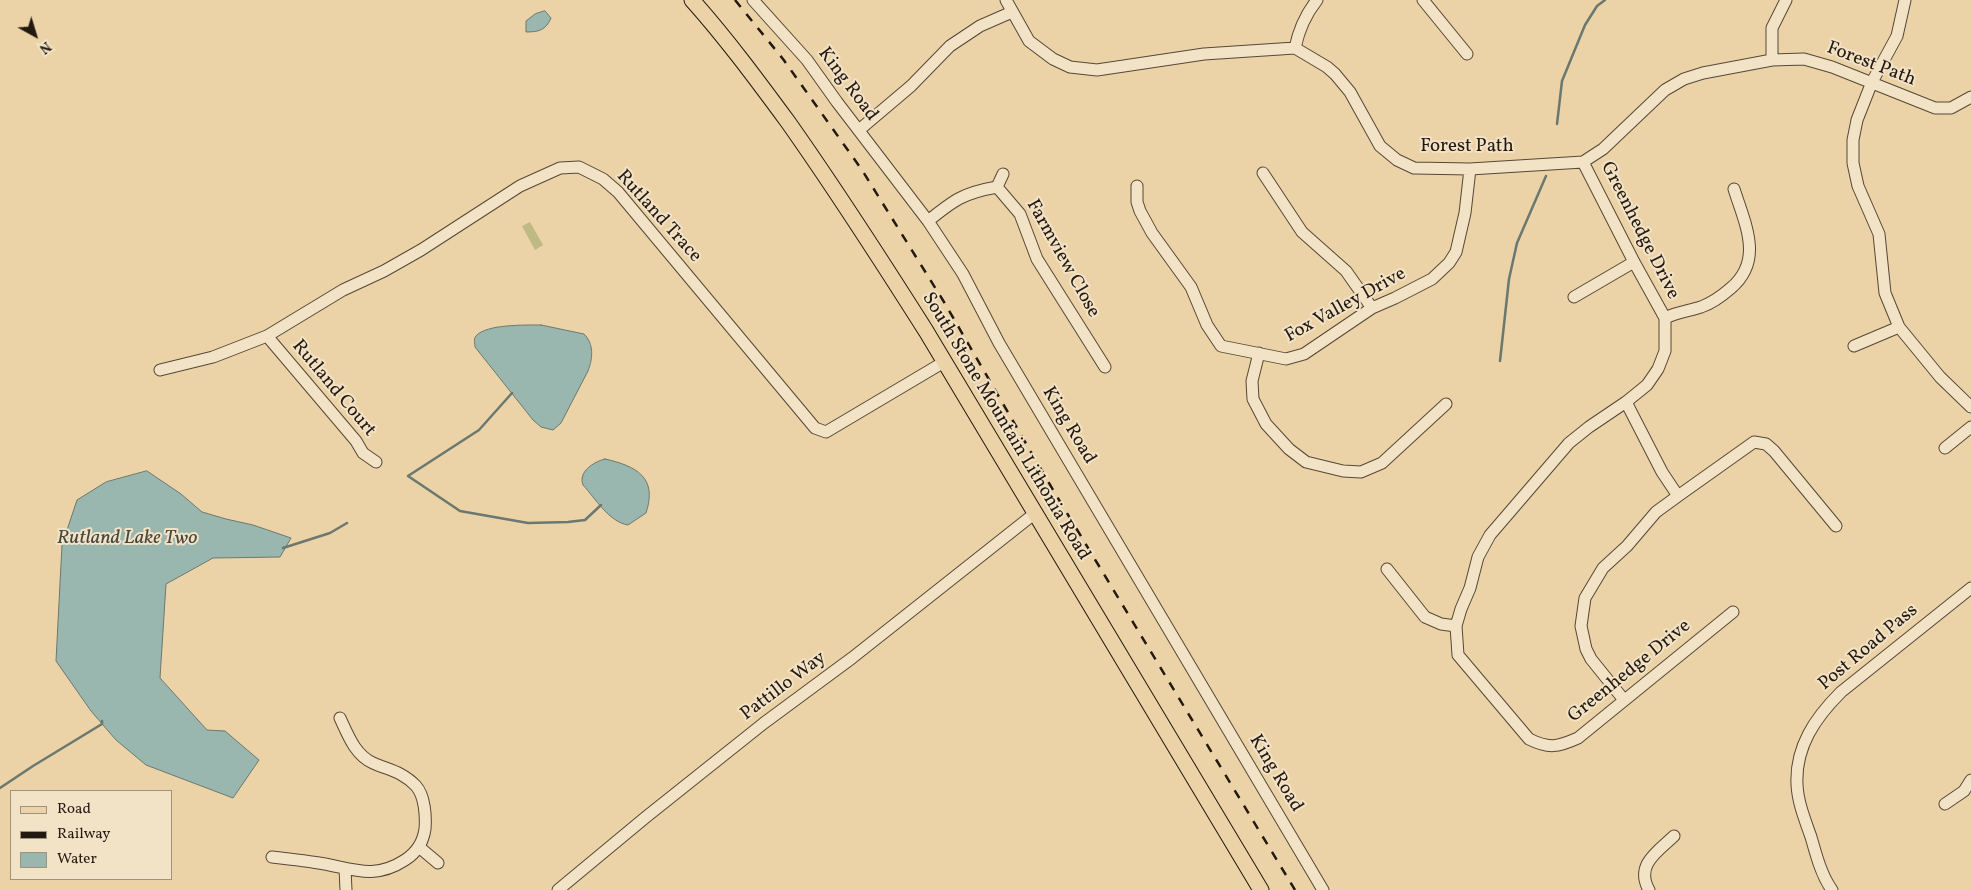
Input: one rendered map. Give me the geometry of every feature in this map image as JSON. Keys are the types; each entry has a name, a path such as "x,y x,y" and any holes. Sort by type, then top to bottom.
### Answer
{"main road":[{"name":"South Stone Mountain Lithonia Road","path":"694,2 765,91 872,244 1261,890"}],"street":[{"name":"King Road","path":"753,0 807,60 836,102 928,221 963,274 999,343 1323,890"},
{"path":"1006,0 1029,40 1053,60 1070,67 1097,70 1204,54 1294,48 1298,30 1308,11 1317,0"},
{"path":"1423,0 1467,54"},
{"path":"1772,60 1772,28 1786,0"},
{"path":"1905,0 1897,36 1872,82 1857,120 1853,140 1853,163 1858,186 1879,234 1885,293 1899,327 1940,378 1971,407"},
{"path":"859,130 912,86 950,46 980,26 1012,12"},
{"name":"Forest Path","path":"1294,48 1326,66 1343,82 1380,146 1397,160 1414,168 1470,169 1584,162 1603,149 1666,90 1684,79 1772,60 1804,59 1832,67 1935,108 1952,108 1971,97"},
{"name":"Greenhedge Drive","path":"1584,162 1634,262 1665,318 1665,351 1658,369 1647,385 1626,402 1589,426 1569,443 1490,535 1478,557 1470,588 1456,626 1458,655 1520,731 1529,739 1539,744 1562,746 1578,738 1733,612"},
{"name":"Rutland Trace","path":"160,370 213,357 267,336 343,290 384,271 421,250 520,186 560,168 579,167 603,179 618,192 815,428 826,432 944,362"},
{"name":"Fox Valley Drive","path":"1137,186 1137,202 1140,211 1152,233 1191,287 1207,325 1222,346 1286,359 1304,354 1372,308 1432,279 1449,264 1456,252 1465,213 1470,169"},
{"path":"1263,173 1302,232 1346,271 1372,308"},
{"path":"928,221 945,207 970,192 997,187 1003,174"},
{"name":"Farmview Close","path":"997,187 1020,214 1037,259 1105,367"},
{"path":"1665,318 1677,312 1702,307 1725,293 1740,280 1746,270 1750,247 1734,189"},
{"path":"1574,297 1634,262"},
{"path":"1854,346 1899,327"},
{"name":"Rutland Court","path":"267,336 292,368 356,441 363,453 376,462"},
{"path":"1259,353 1252,381 1254,399 1266,424 1289,449 1306,462 1360,472 1368,469 1382,463 1446,404"},
{"path":"1626,402 1662,472 1678,496"},
{"path":"1945,448 1971,427"},
{"path":"1624,700 1586,649 1581,626 1585,598 1603,568 1626,546 1656,512 1754,442 1766,444 1786,465 1836,526"},
{"name":"Pattillo Way","path":"558,890 762,724 852,658 1034,514"},
{"path":"1387,569 1426,617 1441,624 1456,626"},
{"name":"Post Road Pass","path":"1832,890 1817,855 1800,805 1797,785 1802,746 1812,726 1826,707 1841,692 1969,594"},
{"path":"272,857 377,872 395,866 411,856 419,847 424,835 426,822 425,810 418,788 400,773 373,764 364,758 357,751 340,718"},
{"path":"1944,804 1964,791 1971,780"},
{"path":"1649,890 1644,882 1643,873 1646,864 1674,836"},
{"path":"419,847 438,863"},
{"path":"346,869 346,890"}],"shaded area":[{"path":"530,222 543,245 535,250 522,226"}],"water":[{"path":"545,11 551,18 547,25 535,32 526,32 526,21 535,14"},
{"path":"541,325 584,334 590,342 592,351 588,371 561,423 553,430 541,427 533,420 475,347 474,340 481,332 488,329 507,326"},
{"path":"605,459 626,465 635,470 642,475 649,490 646,513 628,525 621,523 609,514 583,485 583,476 588,468 596,462"},
{"name":"Rutland Lake Two","path":"147,471 181,494 202,512 253,525 291,538 280,557 213,558 166,584 160,678 207,730 225,731 259,760 233,798 146,765 116,740 91,711 56,661 62,545 77,500 106,482"}],"waterway":[{"path":"1557,124 1562,81 1585,25 1597,6 1605,0"},
{"path":"1500,361 1509,279 1517,243 1546,176"},
{"path":"512,393 479,430 408,476 460,511 528,523 585,520 601,505"},
{"path":"283,548 330,533 347,523"},
{"path":"0,788 102,724 102,721"}],"railway":[{"path":"735,0 783,59 862,170 944,302 1053,490 1295,890"}]}
